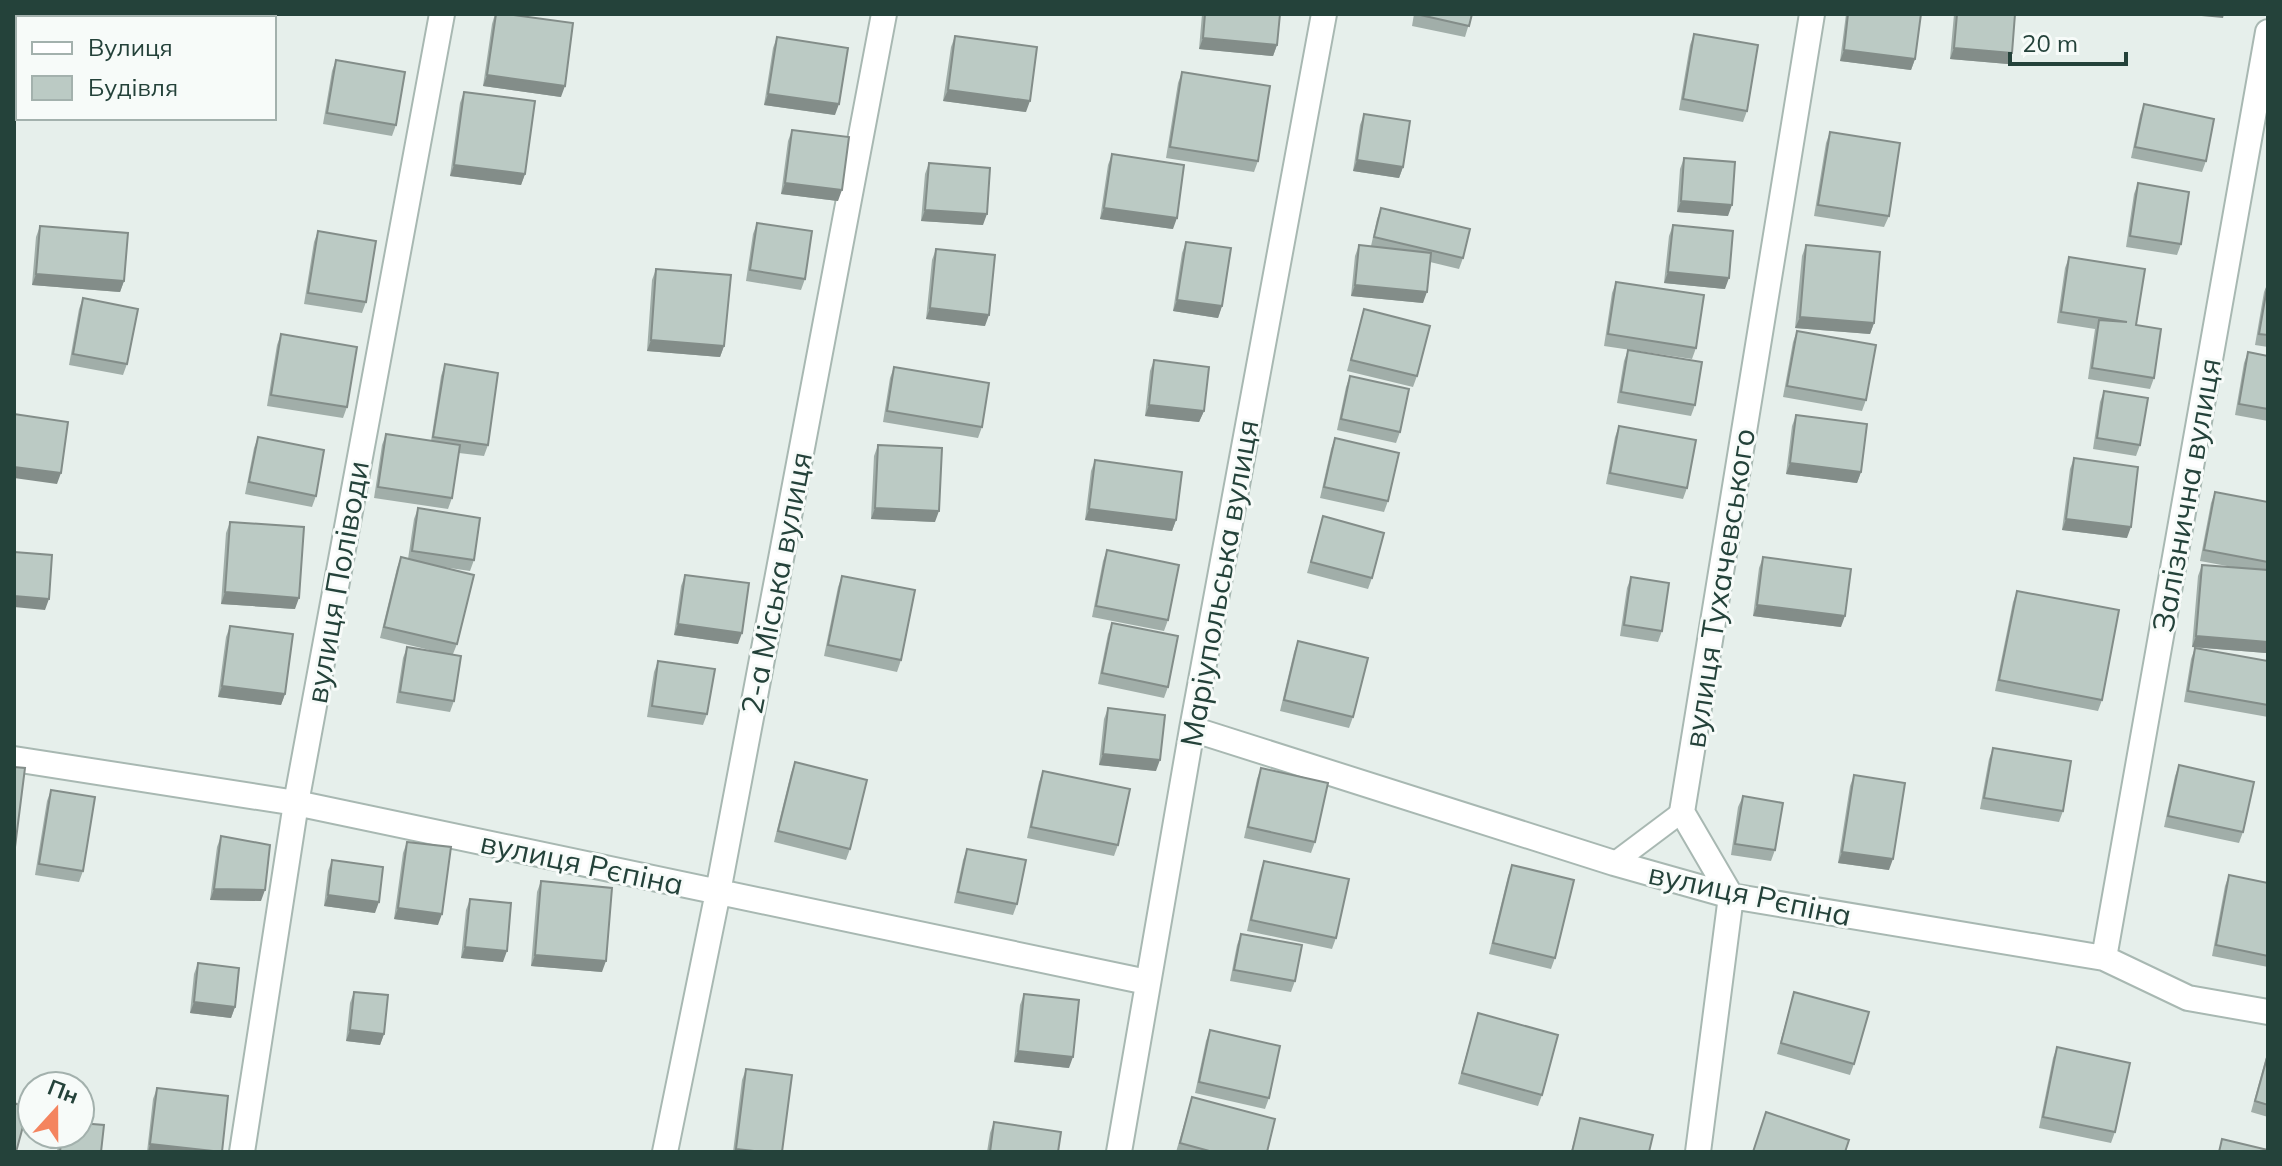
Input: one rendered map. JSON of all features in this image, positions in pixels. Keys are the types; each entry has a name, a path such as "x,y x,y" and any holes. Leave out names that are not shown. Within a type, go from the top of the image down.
{"street":[{"name":"вулиця Поліводи","path":"242,1152 296,803 442,14"},
{"name":"2-а Міська вулиця","path":"665,1152 718,892 884,14"},
{"name":"Маріупольська вулиця","path":"1119,1152 1192,729 1324,14"},
{"name":"вулиця Тухачевського","path":"1682,812 1812,14"},
{"name":"Залізнична вулиця","path":"2104,958 2268,32"},
{"name":"вулиця Рєпіна","path":"1192,729 1614,863 1731,896 2104,958 2188,998 2268,1012"},
{"name":"вулиця Рєпіна","path":"14,759 296,803 1147,982"},
{"path":"1682,812 1731,896 1698,1152"}],"lane":[{"path":"1614,863 1682,812"}],"building":[{"path":"76,14 164,14 164,16"},
{"path":"496,14 573,23 565,86 487,75"},
{"path":"1205,14 1280,14 1277,45 1203,38"},
{"path":"1416,14 1472,14 1469,26"},
{"path":"1848,14 1921,14 1915,59 1844,50"},
{"path":"1957,14 2015,14 2012,53 1954,48"},
{"path":"1694,34 1758,45 1747,111 1683,99"},
{"path":"955,36 1037,47 1030,101 948,90"},
{"path":"777,37 848,48 839,104 768,94"},
{"path":"336,60 405,72 396,125 327,113"},
{"path":"1182,72 1270,86 1258,161 1170,147"},
{"path":"464,92 535,101 525,174 454,165"},
{"path":"2144,104 2214,119 2206,161 2135,147"},
{"path":"1364,114 1410,121 1403,167 1357,160"},
{"path":"792,130 849,137 842,190 785,183"},
{"path":"1830,132 1900,143 1889,216 1818,205"},
{"path":"1112,154 1184,165 1177,218 1104,208"},
{"path":"1684,158 1735,162 1732,205 1681,201"},
{"path":"929,163 990,168 987,214 925,210"},
{"path":"2138,183 2189,192 2181,244 2130,236"},
{"path":"1381,208 1470,229 1463,258 1374,237"},
{"path":"757,223 812,231 805,279 750,270"},
{"path":"1673,225 1733,231 1729,278 1668,272"},
{"path":"40,226 128,233 124,281 36,274"},
{"path":"318,231 376,241 366,302 308,293"},
{"path":"1186,242 1231,248 1222,306 1177,300"},
{"path":"1359,245 1431,253 1427,292 1355,285"},
{"path":"1806,245 1880,252 1874,323 1800,317"},
{"path":"936,249 995,255 989,315 930,308"},
{"path":"2069,257 2145,269 2136,325 2161,329 2154,378 2092,368 2099,320 2127,322 2061,312"},
{"path":"656,269 731,275 724,346 651,340"},
{"path":"1616,282 1704,295 1696,348 1608,334"},
{"path":"2268,282 2268,335 2259,334"},
{"path":"83,298 138,309 127,364 73,354"},
{"path":"1364,309 1430,326 1417,376 1351,360"},
{"path":"1797,331 1876,345 1866,400 1787,386"},
{"path":"281,334 357,347 347,407 271,395"},
{"path":"1628,350 1702,362 1695,405 1621,392"},
{"path":"2248,352 2268,356 2268,409 2239,404"},
{"path":"1154,360 1209,367 1204,411 1149,405"},
{"path":"445,364 498,373 488,445 433,437"},
{"path":"894,367 989,383 982,427 887,411"},
{"path":"1350,376 1409,389 1400,432 1341,419"},
{"path":"2104,391 2148,398 2140,445 2097,438"},
{"path":"14,414 68,422 61,473 14,467"},
{"path":"1796,415 1867,424 1861,472 1790,463"},
{"path":"1619,426 1696,440 1687,488 1610,473"},
{"path":"386,434 460,445 452,498 378,487"},
{"path":"258,437 324,450 316,496 249,482"},
{"path":"1335,438 1399,453 1388,501 1324,487"},
{"path":"878,445 942,448 939,511 875,508"},
{"path":"2074,458 2138,467 2131,527 2066,519"},
{"path":"1095,460 1182,472 1176,520 1089,509"},
{"path":"2215,492 2268,502 2268,562 2204,550"},
{"path":"418,508 480,518 474,560 412,551"},
{"path":"1323,516 1384,533 1372,578 1311,562"},
{"path":"230,522 304,527 299,598 225,592"},
{"path":"1107,550 1179,565 1168,620 1096,606"},
{"path":"14,552 52,555 49,599 14,596"},
{"path":"401,557 474,575 457,644 384,627"},
{"path":"1763,557 1851,569 1845,616 1757,605"},
{"path":"2202,565 2268,570 2268,642 2196,636"},
{"path":"685,575 749,583 742,633 678,624"},
{"path":"842,576 915,590 901,660 828,645"},
{"path":"1631,577 1669,583 1662,631 1624,625"},
{"path":"2017,591 2119,610 2102,700 1999,680"},
{"path":"1112,623 1178,636 1168,687 1102,673"},
{"path":"230,626 293,634 285,694 222,686"},
{"path":"1298,641 1368,658 1353,717 1284,700"},
{"path":"407,647 461,656 454,701 400,692"},
{"path":"2195,648 2268,661 2268,705 2188,691"},
{"path":"658,661 715,669 707,714 652,706"},
{"path":"1108,708 1165,715 1160,760 1103,754"},
{"path":"1993,748 2071,761 2063,811 1984,798"},
{"path":"795,762 867,780 850,849 778,831"},
{"path":"2179,765 2254,782 2243,832 2168,816"},
{"path":"14,767 25,768 14,855"},
{"path":"1261,768 1328,783 1315,842 1248,827"},
{"path":"1043,771 1130,789 1118,845 1031,827"},
{"path":"1854,775 1905,783 1893,859 1842,852"},
{"path":"51,790 95,797 83,871 39,864"},
{"path":"1743,796 1783,803 1775,850 1735,844"},
{"path":"221,836 270,845 265,890 214,889"},
{"path":"407,842 451,847 442,914 398,908"},
{"path":"967,849 1026,860 1017,904 958,892"},
{"path":"332,860 383,867 379,902 328,895"},
{"path":"1264,861 1349,879 1336,938 1251,920"},
{"path":"1512,865 1574,880 1555,958 1493,943"},
{"path":"2229,875 2268,883 2268,956 2216,945"},
{"path":"541,881 612,888 606,961 535,955"},
{"path":"470,899 511,903 507,951 465,947"},
{"path":"1241,934 1302,945 1295,981 1234,970"},
{"path":"198,963 239,968 235,1007 194,1002"},
{"path":"354,992 388,995 384,1034 350,1030"},
{"path":"1794,992 1869,1012 1854,1064 1781,1043"},
{"path":"1024,994 1079,1000 1073,1057 1018,1051"},
{"path":"1478,1013 1558,1035 1542,1095 1462,1073"},
{"path":"1210,1030 1280,1046 1269,1098 1199,1082"},
{"path":"2057,1047 2130,1063 2115,1132 2043,1117"},
{"path":"2268,1054 2268,1105 2255,1101"},
{"path":"746,1069 792,1075 782,1152 736,1149"},
{"path":"157,1088 228,1096 222,1152 150,1144"},
{"path":"1192,1097 1275,1119 1267,1152 1213,1152 1180,1143"},
{"path":"14,1103 17,1150 14,1152"},
{"path":"1766,1112 1849,1140 1845,1152 1753,1152"},
{"path":"1580,1118 1653,1135 1649,1152 1572,1152"},
{"path":"994,1122 1061,1132 1058,1152 990,1152"},
{"path":"96,1124 104,1125 101,1152 60,1152 96,1150"},
{"path":"2222,1139 2268,1150 2268,1152 2219,1152"}]}
